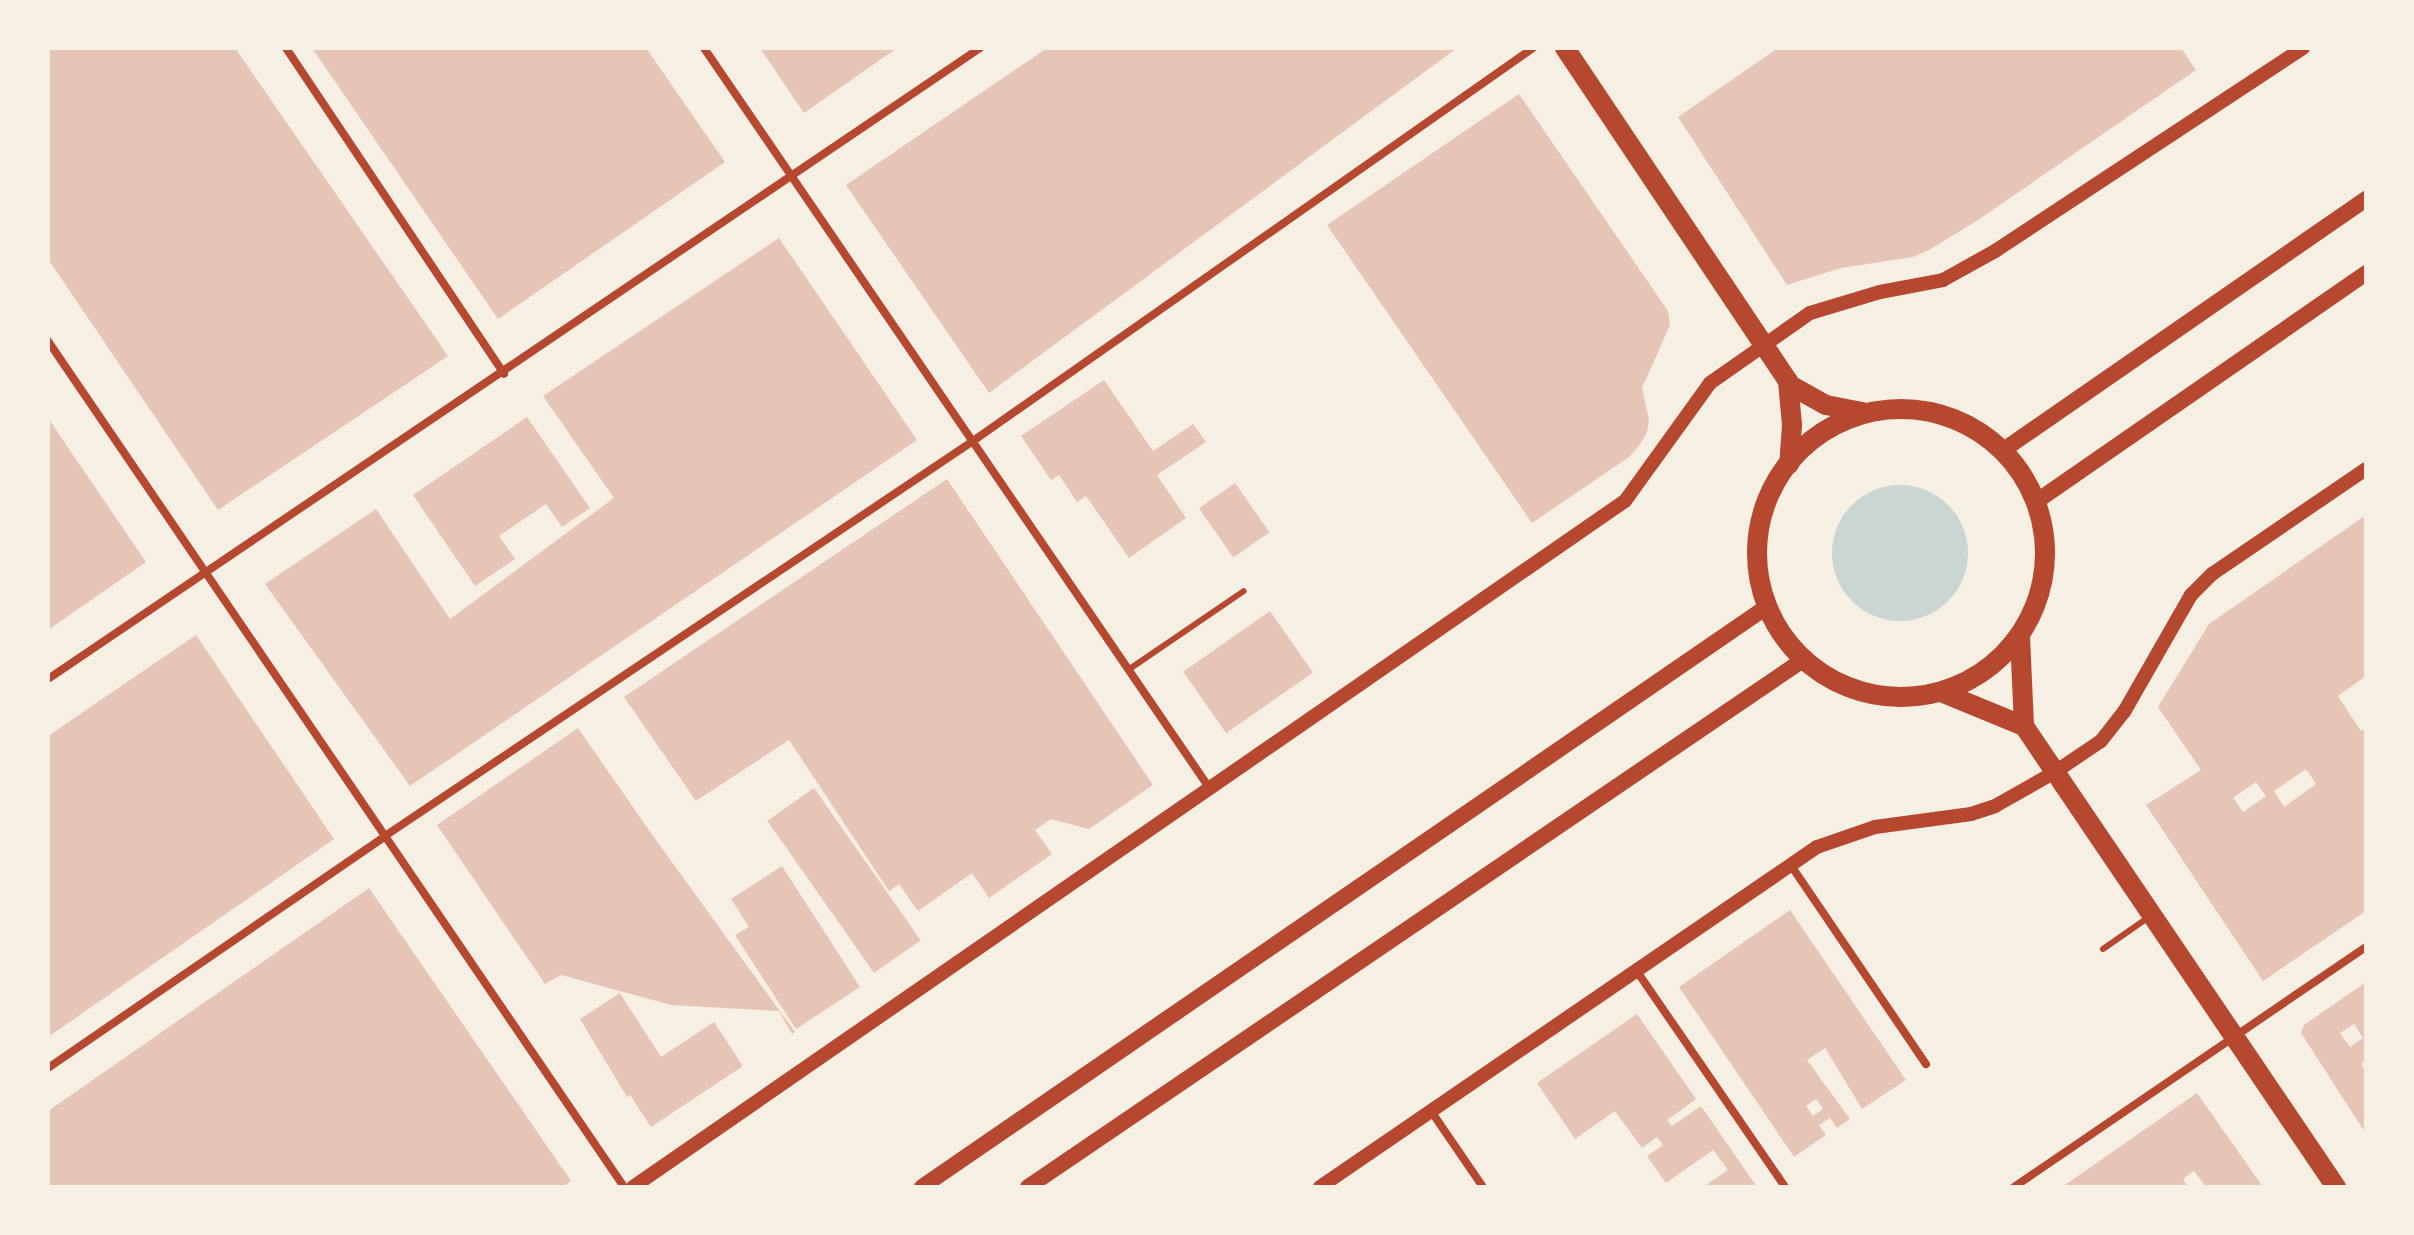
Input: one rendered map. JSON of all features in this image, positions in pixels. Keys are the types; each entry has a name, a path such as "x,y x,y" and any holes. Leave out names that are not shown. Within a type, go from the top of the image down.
{"main road":[{"path":"1565,48 1790,385 1826,405 1871,414"},
{"path":"2002,451 2366,199"},
{"path":"2037,501 2366,273"},
{"path":"1789,464 1790,385"},
{"path":"1894,409 1940,414 1982,433 2002,451 2016,464 2037,501 2047,550 2041,595 2020,637 1985,671 1941,692 1892,698 1844,686 1803,660 1773,621 1757,574 1759,525 1776,479 1808,442 1848,418 1894,409"},
{"path":"922,1187 1768,606"},
{"path":"2020,637 2024,726 2336,1187"},
{"path":"1028,1187 1803,660"},
{"path":"1941,692 2024,726"}],"street":[{"path":"286,48 504,374"},
{"path":"704,48 1210,789"},
{"path":"48,679 504,374 980,48"},
{"path":"48,1068 385,836 973,441 1533,48"},
{"path":"633,1187 1625,501 1710,383 1810,313 1880,292 1943,280 1995,251 2303,48"},
{"path":"48,341 624,1187"},
{"path":"1320,1187 1790,864 1846,834 1995,806 2101,741 2124,712 2191,595 2212,574 2366,469"},
{"path":"1790,864 1926,1064"},
{"path":"2014,1187 2366,947"},
{"path":"1636,970 1785,1187"},
{"path":"1431,1111 1483,1187"}],"lane":[{"path":"1128,670 1244,591"},
{"path":"2103,949 2153,915"}],"shaded area":[{"path":"1900,485 1926,490 1948,505 1963,527 1968,553 1963,579 1948,601 1926,616 1900,621 1874,616 1852,601 1837,579 1832,553 1837,527 1852,505 1874,490"}],"building":[{"path":"48,48 235,48 448,356 218,510 48,259"},
{"path":"312,48 646,48 725,162 498,319"},
{"path":"760,48 897,48 804,113"},
{"path":"1047,48 1457,48 989,393 846,185"},
{"path":"1778,48 2181,48 2196,70 1978,220 1929,250 1913,257 1841,268 1787,285 1678,117"},
{"path":"1519,94 1668,311 1670,325 1642,388 1649,420 1647,432 1639,446 1629,457 1532,523 1327,225"},
{"path":"779,238 917,440 410,786 265,584 376,509 450,619 614,498 543,396"},
{"path":"1104,380 1153,451 1193,424 1206,442 1157,475 1186,518 1129,558 1086,496 1077,502 1059,475 1051,480 1021,436"},
{"path":"527,417 590,508 562,527 546,504 499,536 515,559 475,586 413,495"},
{"path":"48,418 146,562 48,630"},
{"path":"947,479 1153,785 1089,829 1051,819 1035,830 1052,854 989,898 972,873 918,911 899,884 889,891 789,740 696,801 624,697"},
{"path":"1235,483 1269,532 1233,557 1199,508"},
{"path":"2366,515 2366,676 2338,696 2361,731 2366,728 2366,911 2263,981 2146,805 2201,770 2158,707 2209,624","holes":["2306,769 2316,784 2284,807 2274,791","2256,782 2266,796 2243,812 2233,798"]},
{"path":"1270,611 1313,672 1226,733 1183,672"},
{"path":"196,635 334,839 48,1037 48,736"},
{"path":"578,728 795,1032 792,1034 779,1011 671,1005 561,975 545,984 437,825"},
{"path":"814,788 921,940 874,973 767,821"},
{"path":"782,866 860,987 796,1029 735,935 749,927 731,899"},
{"path":"369,888 571,1181 562,1187 48,1187 48,1111"},
{"path":"1790,910 1906,1080 1862,1109 1825,1048 1807,1060 1850,1119 1837,1128 1830,1118 1819,1125 1826,1135 1794,1157 1679,987","holes":["1816,1099 1823,1109 1813,1116 1806,1106"]},
{"path":"2366,982 2366,1060 2361,1064 2366,1072 2366,1134 2301,1033 2304,1025","holes":["2354,1024 2363,1038 2350,1047 2340,1033"]},
{"path":"620,993 661,1057 714,1022 743,1066 651,1127 630,1095 627,1097 580,1019"},
{"path":"1637,1014 1696,1099 1667,1120 1672,1126 1701,1106 1757,1187 1703,1187 1728,1170 1713,1150 1666,1183 1647,1156 1663,1145 1657,1137 1642,1148 1615,1111 1575,1139 1537,1083"},
{"path":"2197,1093 2263,1187 2206,1187 2194,1171 2183,1179 2188,1187 2062,1187"}]}
